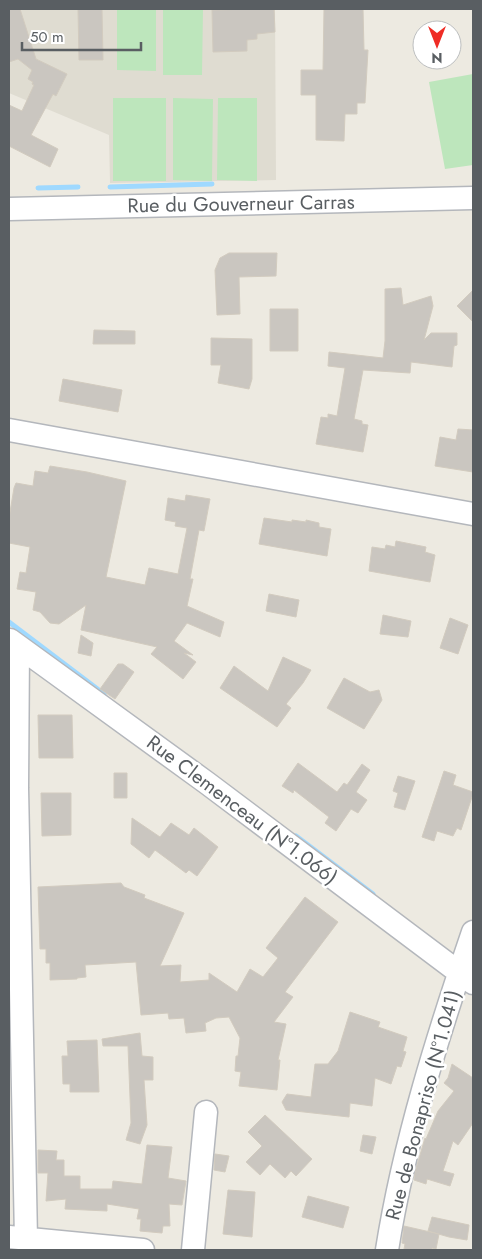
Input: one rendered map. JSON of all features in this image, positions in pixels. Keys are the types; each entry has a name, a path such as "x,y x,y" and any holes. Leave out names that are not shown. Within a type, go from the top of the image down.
{"street":[{"name":"Rue du Gouverneur Carras","path":"9,209 473,198"},
{"path":"9,430 473,514"},
{"path":"13,643 18,798 17,1238 143,1250"},
{"name":"Rue Clemenceau (N°1.066)","path":"13,643 207,783 466,978"},
{"name":"Rue de Bonapriso (N°1.041)","path":"387,1250 392,1214 406,1154 426,1081 466,978 473,932"},
{"path":"194,1250 206,1112"}],"shaded area":[{"path":"9,9 275,9 276,180 110,183 109,135 9,93"}],"green space":[{"path":"117,9 156,9 156,71 117,70"},
{"path":"163,9 203,9 202,75 163,75"},
{"path":"473,74 473,165 445,169 429,82"},
{"path":"113,98 166,98 166,181 113,181"},
{"path":"173,98 213,99 212,181 173,180"},
{"path":"218,98 257,98 257,181 217,180"}],"building":[{"path":"9,9 20,9 36,59 67,74 56,96 53,94 31,135 58,149 50,167 9,146 9,105 22,111 34,85 28,79 32,70 18,59 9,62"},
{"path":"78,9 102,9 103,60 79,60"},
{"path":"274,9 275,32 257,34 257,39 247,40 247,51 213,52 212,10"},
{"path":"324,9 363,9 364,50 368,50 365,103 357,103 357,114 345,114 344,141 316,140 316,95 301,95 301,70 323,70"},
{"path":"229,253 277,253 276,276 239,277 240,314 217,315 215,270 220,258"},
{"path":"401,288 403,305 431,296 433,306 424,340 431,333 457,333 457,345 454,346 452,367 411,362 410,373 363,370 354,419 368,425 363,452 316,444 321,417 328,418 328,414 337,416 345,368 328,366 329,352 383,358 385,341 385,289"},
{"path":"473,290 473,322 457,306"},
{"path":"270,309 298,309 298,351 270,351"},
{"path":"94,330 135,331 135,344 93,344"},
{"path":"211,338 252,339 252,379 249,389 218,383 221,365 211,365"},
{"path":"63,379 122,390 118,412 59,401"},
{"path":"458,429 473,430 473,472 435,466 440,437 456,440"},
{"path":"50,466 126,481 106,577 145,585 149,568 178,574 187,528 175,526 176,522 165,520 168,498 185,501 186,495 210,499 204,531 199,530 190,579 193,579 187,606 224,622 220,637 187,623 174,641 193,655 184,653 196,662 183,679 151,654 157,647 81,630 86,605 59,624 50,623 40,612 33,610 36,592 17,589 20,572 26,573 30,547 9,543 9,518 14,488 16,483 33,486 35,471 48,473"},
{"path":"264,518 292,522 292,520 306,522 306,520 319,523 319,527 331,529 327,556 259,544"},
{"path":"396,541 426,547 425,552 435,555 430,582 369,571 372,547 385,549 386,545 395,547"},
{"path":"269,594 299,600 296,617 266,611"},
{"path":"383,615 411,621 408,637 380,634"},
{"path":"450,618 468,625 458,654 440,648"},
{"path":"81,635 93,643 91,656 78,653"},
{"path":"283,657 311,670 286,704 291,708 277,727 220,688 234,666 268,691"},
{"path":"118,664 123,664 134,672 115,699 100,689"},
{"path":"344,678 370,692 379,690 382,700 364,729 327,708"},
{"path":"38,715 72,715 73,758 39,758"},
{"path":"298,763 337,792 344,783 347,785 362,764 370,770 356,792 367,800 358,813 351,809 336,831 325,823 329,817 294,790 293,793 282,786"},
{"path":"444,771 456,775 453,785 473,792 473,794 461,830 457,828 453,836 437,831 434,841 422,837"},
{"path":"114,773 127,773 127,798 114,798"},
{"path":"398,776 415,781 405,810 394,807 398,793 393,791"},
{"path":"41,793 71,793 71,835 42,836"},
{"path":"132,818 160,837 171,823 189,835 194,828 218,847 197,876 189,870 186,873 155,850 149,858 131,844"},
{"path":"121,883 124,887 145,895 144,898 184,913 160,966 181,965 180,982 209,980 209,973 237,992 250,969 263,977 278,958 266,948 305,897 338,922 285,992 293,997 274,1022 286,1024 278,1060 280,1060 277,1090 239,1086 241,1072 235,1071 240,1038 229,1017 216,1018 205,1023 206,1031 186,1033 184,1018 169,1019 168,1013 141,1015 136,962 85,965 86,977 50,980 50,963 46,963 46,949 40,949 38,887"},
{"path":"350,1012 380,1022 378,1027 407,1037 403,1051 406,1052 401,1067 397,1066 391,1084 375,1078 372,1106 350,1103 349,1117 286,1110 282,1102 287,1094 311,1097 315,1064 328,1064 338,1051"},
{"path":"140,1033 142,1056 153,1057 153,1080 144,1080 147,1125 140,1144 126,1140 131,1123 128,1046 103,1046 102,1039"},
{"path":"97,1040 99,1092 70,1092 70,1084 63,1084 62,1056 68,1056 67,1041"},
{"path":"452,1064 473,1078 473,1123 458,1145 453,1141 443,1171 454,1174 450,1186 427,1179 426,1184 414,1180 415,1172 425,1138 438,1111 454,1091 444,1083 448,1078"},
{"path":"265,1115 312,1159 296,1176 291,1171 285,1178 270,1164 260,1175 246,1162 262,1146 248,1132"},
{"path":"363,1135 376,1137 372,1154 360,1151"},
{"path":"147,1145 172,1147 168,1178 186,1181 182,1205 169,1204 170,1226 163,1226 162,1233 140,1231 141,1219 137,1219 139,1209 107,1204 107,1211 65,1209 66,1199 46,1201 48,1173 38,1173 38,1150 57,1151 56,1160 64,1160 64,1176 80,1176 80,1189 112,1189 113,1181 142,1184"},
{"path":"215,1154 229,1156 225,1172 214,1170"},
{"path":"228,1190 255,1192 252,1237 223,1234"},
{"path":"308,1196 349,1207 343,1228 302,1217"},
{"path":"432,1217 469,1225 467,1240 428,1231"},
{"path":"404,1226 439,1234 436,1249 404,1249 405,1244 402,1243"}],"waterway":[{"path":"110,187 212,184"},
{"path":"38,188 78,187"},
{"path":"9,622 104,694"},
{"path":"296,836 373,894"}]}
